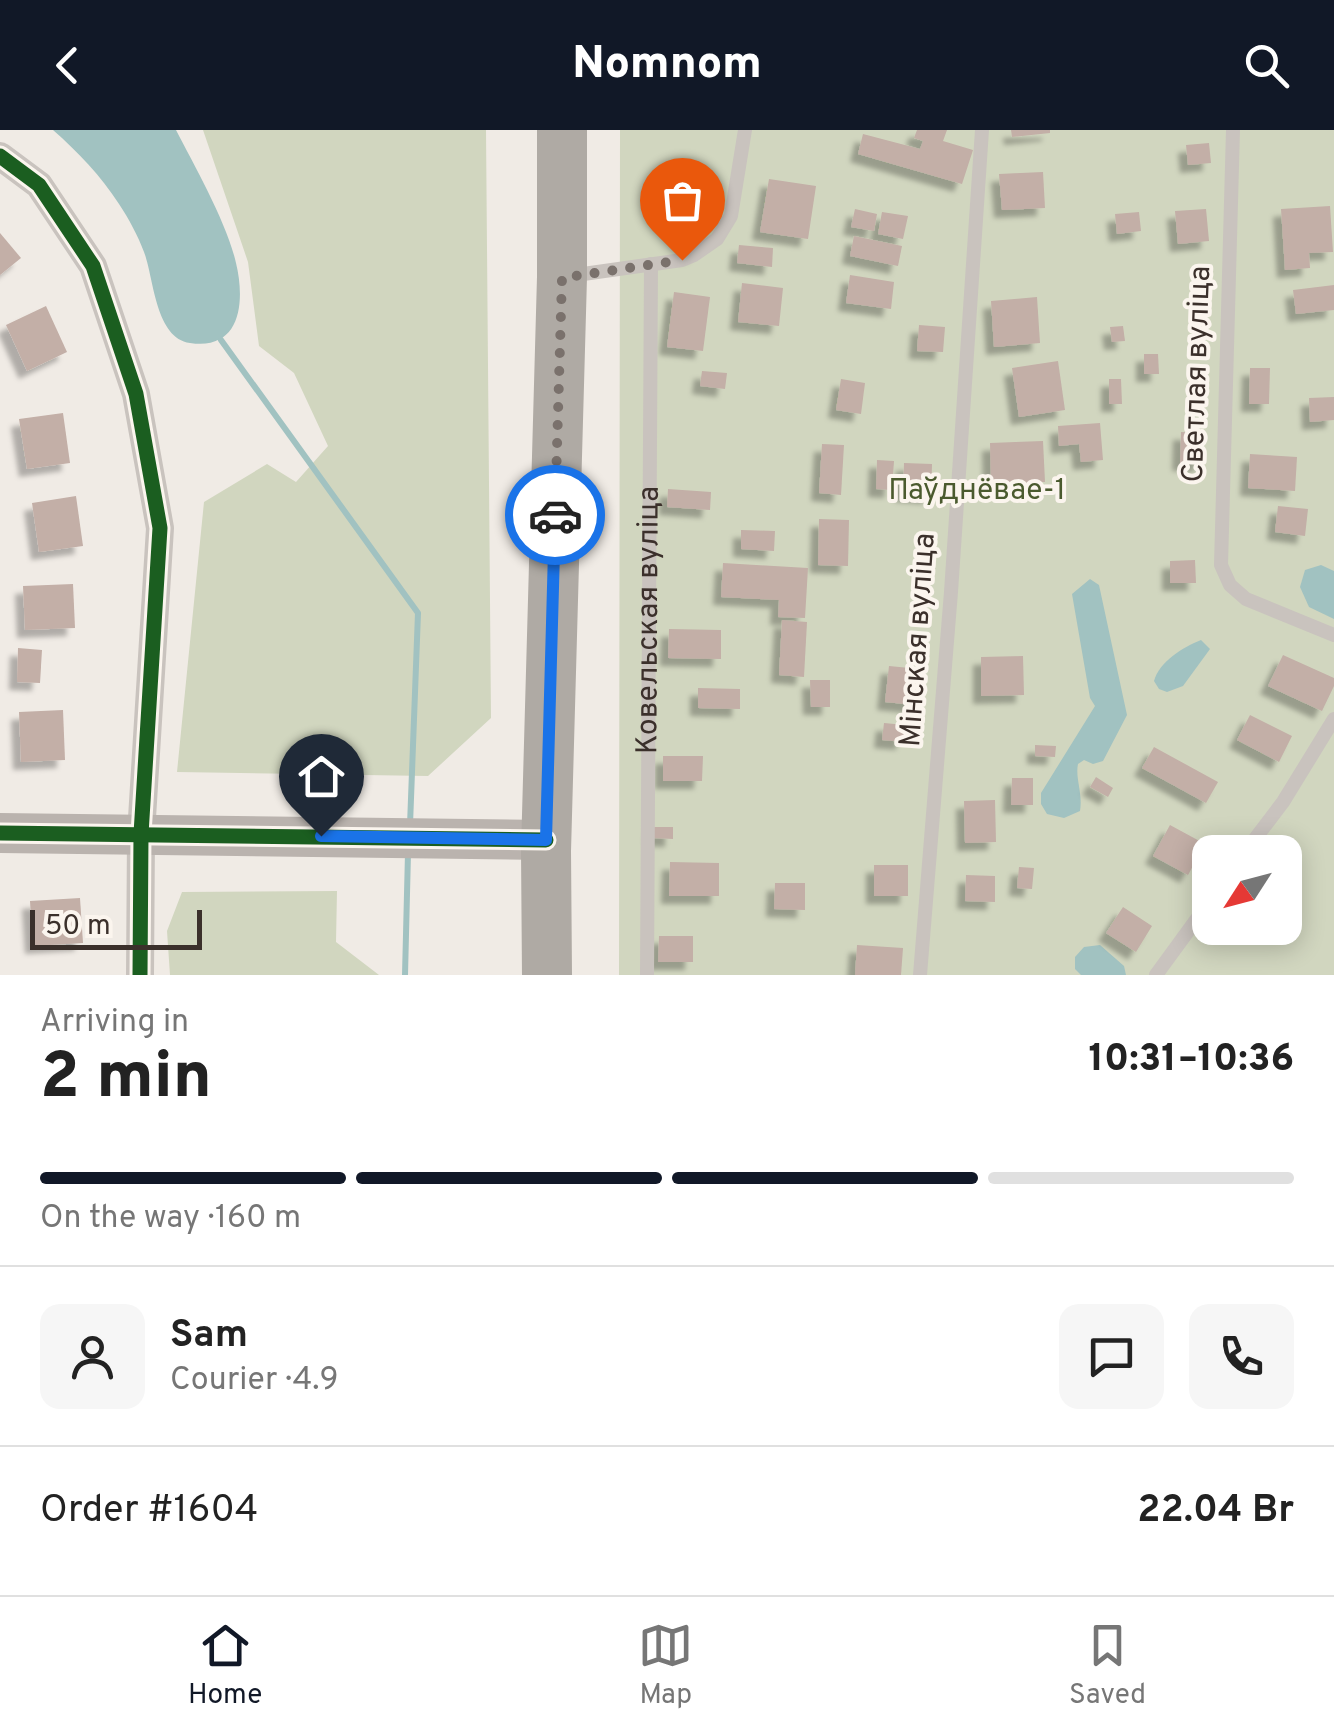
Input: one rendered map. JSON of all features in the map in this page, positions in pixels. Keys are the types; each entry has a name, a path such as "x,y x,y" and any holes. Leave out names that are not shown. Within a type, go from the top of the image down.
{"highway":[{"path":"547,975 546,840 562,278 562,130"}],"street":[{"path":"0,156 39,185 94,266 136,394 160,528 140,834 140,975"},
{"path":"0,834 546,840"}],"lane":[{"path":"562,278 694,256 706,248 725,228 735,201 745,130"},
{"name":"Мінская вуліца","path":"920,975 982,130"},
{"name":"Светлая вуліца","path":"1233,130 1220,554 1224,576 1237,593 1256,604 1334,636"},
{"name":"Ковельская вуліца","path":"647,975 651,264"},
{"path":"1259,835 1334,719"},
{"path":"1156,975 1192,926"}],"green space":[{"path":"203,130 486,130 491,718 428,776 177,772 204,502 267,464 296,482 328,446 294,373 259,346 248,262"},
{"name":"Паўднёвае-1","path":"620,130 1334,130 1334,975 619,975"},
{"path":"337,891 336,942 379,975 170,975 167,931 182,892"}],"water":[{"path":"53,130 176,130 232,247 240,292 236,320 230,331 207,343 190,343 169,330 144,252 126,216 97,174"},
{"path":"1321,565 1334,571 1334,619 1309,607 1300,587 1305,570"},
{"path":"1090,579 1099,585 1127,715 1103,761 1093,764 1084,760 1078,764 1080,811 1064,818 1047,814 1041,804 1041,793 1095,706 1090,698 1072,594"},
{"path":"1201,640 1210,649 1183,686 1167,692 1159,689 1154,681 1166,662"},
{"path":"1100,945 1124,966 1126,975 1081,975 1075,969 1075,957 1084,947"}],"building":[{"path":"917,130 947,130 943,141 973,150 962,184 858,154 863,134 920,149 923,141 914,138"},
{"path":"1011,130 1050,130 1050,133 1012,137"},
{"path":"1209,143 1211,163 1188,165 1186,145"},
{"path":"1043,172 1045,208 1002,210 999,174"},
{"path":"769,179 816,186 808,239 760,232"},
{"path":"1330,206 1333,252 1309,253 1310,268 1285,270 1281,209"},
{"path":"855,209 877,214 874,231 851,227"},
{"path":"1206,209 1209,241 1178,244 1175,211"},
{"path":"882,212 908,216 903,239 878,234"},
{"path":"1139,212 1141,231 1117,234 1115,214"},
{"path":"0,233 21,258 0,275"},
{"path":"854,236 902,246 898,266 850,256"},
{"path":"739,245 773,248 772,267 737,263"},
{"path":"850,275 894,282 891,309 846,303"},
{"path":"742,283 783,288 779,326 738,322"},
{"path":"1334,285 1334,310 1296,314 1293,290"},
{"path":"674,292 710,297 703,351 667,347"},
{"path":"1037,297 1040,343 994,347 991,301"},
{"path":"46,306 67,352 27,371 6,325"},
{"path":"919,325 945,327 943,352 917,351"},
{"path":"1123,326 1125,341 1112,342 1110,327"},
{"path":"1144,354 1158,354 1159,374 1144,374"},
{"path":"1058,361 1065,410 1019,417 1012,368"},
{"path":"1250,368 1270,368 1269,404 1249,404"},
{"path":"702,371 727,373 725,389 700,386"},
{"path":"841,379 865,383 861,414 836,410"},
{"path":"1109,379 1121,379 1122,404 1109,404"},
{"path":"1334,397 1334,420 1310,422 1309,398"},
{"path":"63,413 70,463 27,469 19,419"},
{"path":"1100,423 1103,460 1081,462 1079,444 1059,446 1058,426"},
{"path":"1181,432 1204,433 1202,464 1180,463"},
{"path":"1043,441 1045,482 991,484 990,443"},
{"path":"822,444 844,445 841,495 819,493"},
{"path":"1250,454 1297,457 1295,491 1248,488"},
{"path":"877,460 894,461 892,490 876,489"},
{"path":"904,463 932,464 931,496 903,494"},
{"path":"668,489 711,492 710,510 667,507"},
{"path":"76,496 83,546 39,552 32,503"},
{"path":"1278,506 1308,509 1305,536 1275,532"},
{"path":"819,519 849,520 848,566 818,565"},
{"path":"741,530 775,531 774,551 741,549"},
{"path":"1195,560 1196,583 1170,583 1170,561"},
{"path":"723,563 808,568 805,618 778,617 779,600 721,597"},
{"path":"73,584 75,628 25,630 23,586"},
{"path":"782,620 807,622 804,677 779,675"},
{"path":"669,629 721,630 721,659 668,658"},
{"path":"18,648 42,650 40,683 17,682"},
{"path":"1283,655 1334,678 1322,711 1268,686"},
{"path":"1023,656 1024,695 981,696 981,657"},
{"path":"889,666 920,669 915,705 885,702"},
{"path":"810,680 830,680 830,707 811,707"},
{"path":"698,688 740,689 740,709 698,708"},
{"path":"63,710 65,760 21,762 19,712"},
{"path":"1250,715 1292,736 1279,762 1237,740"},
{"path":"884,723 905,725 904,742 882,740"},
{"path":"1035,745 1056,746 1055,757 1035,756"},
{"path":"1154,747 1218,782 1206,803 1142,768"},
{"path":"663,756 703,756 702,781 663,781"},
{"path":"1096,777 1113,788 1108,797 1090,787"},
{"path":"1012,778 1033,778 1033,805 1011,805"},
{"path":"995,800 996,842 965,843 964,801"},
{"path":"1170,825 1192,837 1192,868 1188,875 1153,856"},
{"path":"653,827 673,827 673,839 653,838"},
{"path":"670,862 719,863 719,896 669,896"},
{"path":"874,865 908,865 908,896 874,896"},
{"path":"1019,867 1034,868 1032,889 1017,888"},
{"path":"966,875 995,876 995,902 965,901"},
{"path":"775,883 805,883 805,910 774,909"},
{"path":"80,898 83,943 33,946 30,901"},
{"path":"1123,907 1152,926 1136,952 1106,933"},
{"path":"659,936 693,936 693,962 658,962"},
{"path":"857,945 903,948 901,975 855,975"}],"waterway":[{"path":"221,340 418,613 410,825"},
{"path":"405,975 408,853"}],"cycle path":[{"path":"0,156 39,185 93,266 136,394 160,528 141,834 140,975"},
{"path":"0,833 546,840"}],"way so far":[{"path":"555,515 562,278 682,260"}],"route":[{"path":"321,836 546,840 555,515"}]}
